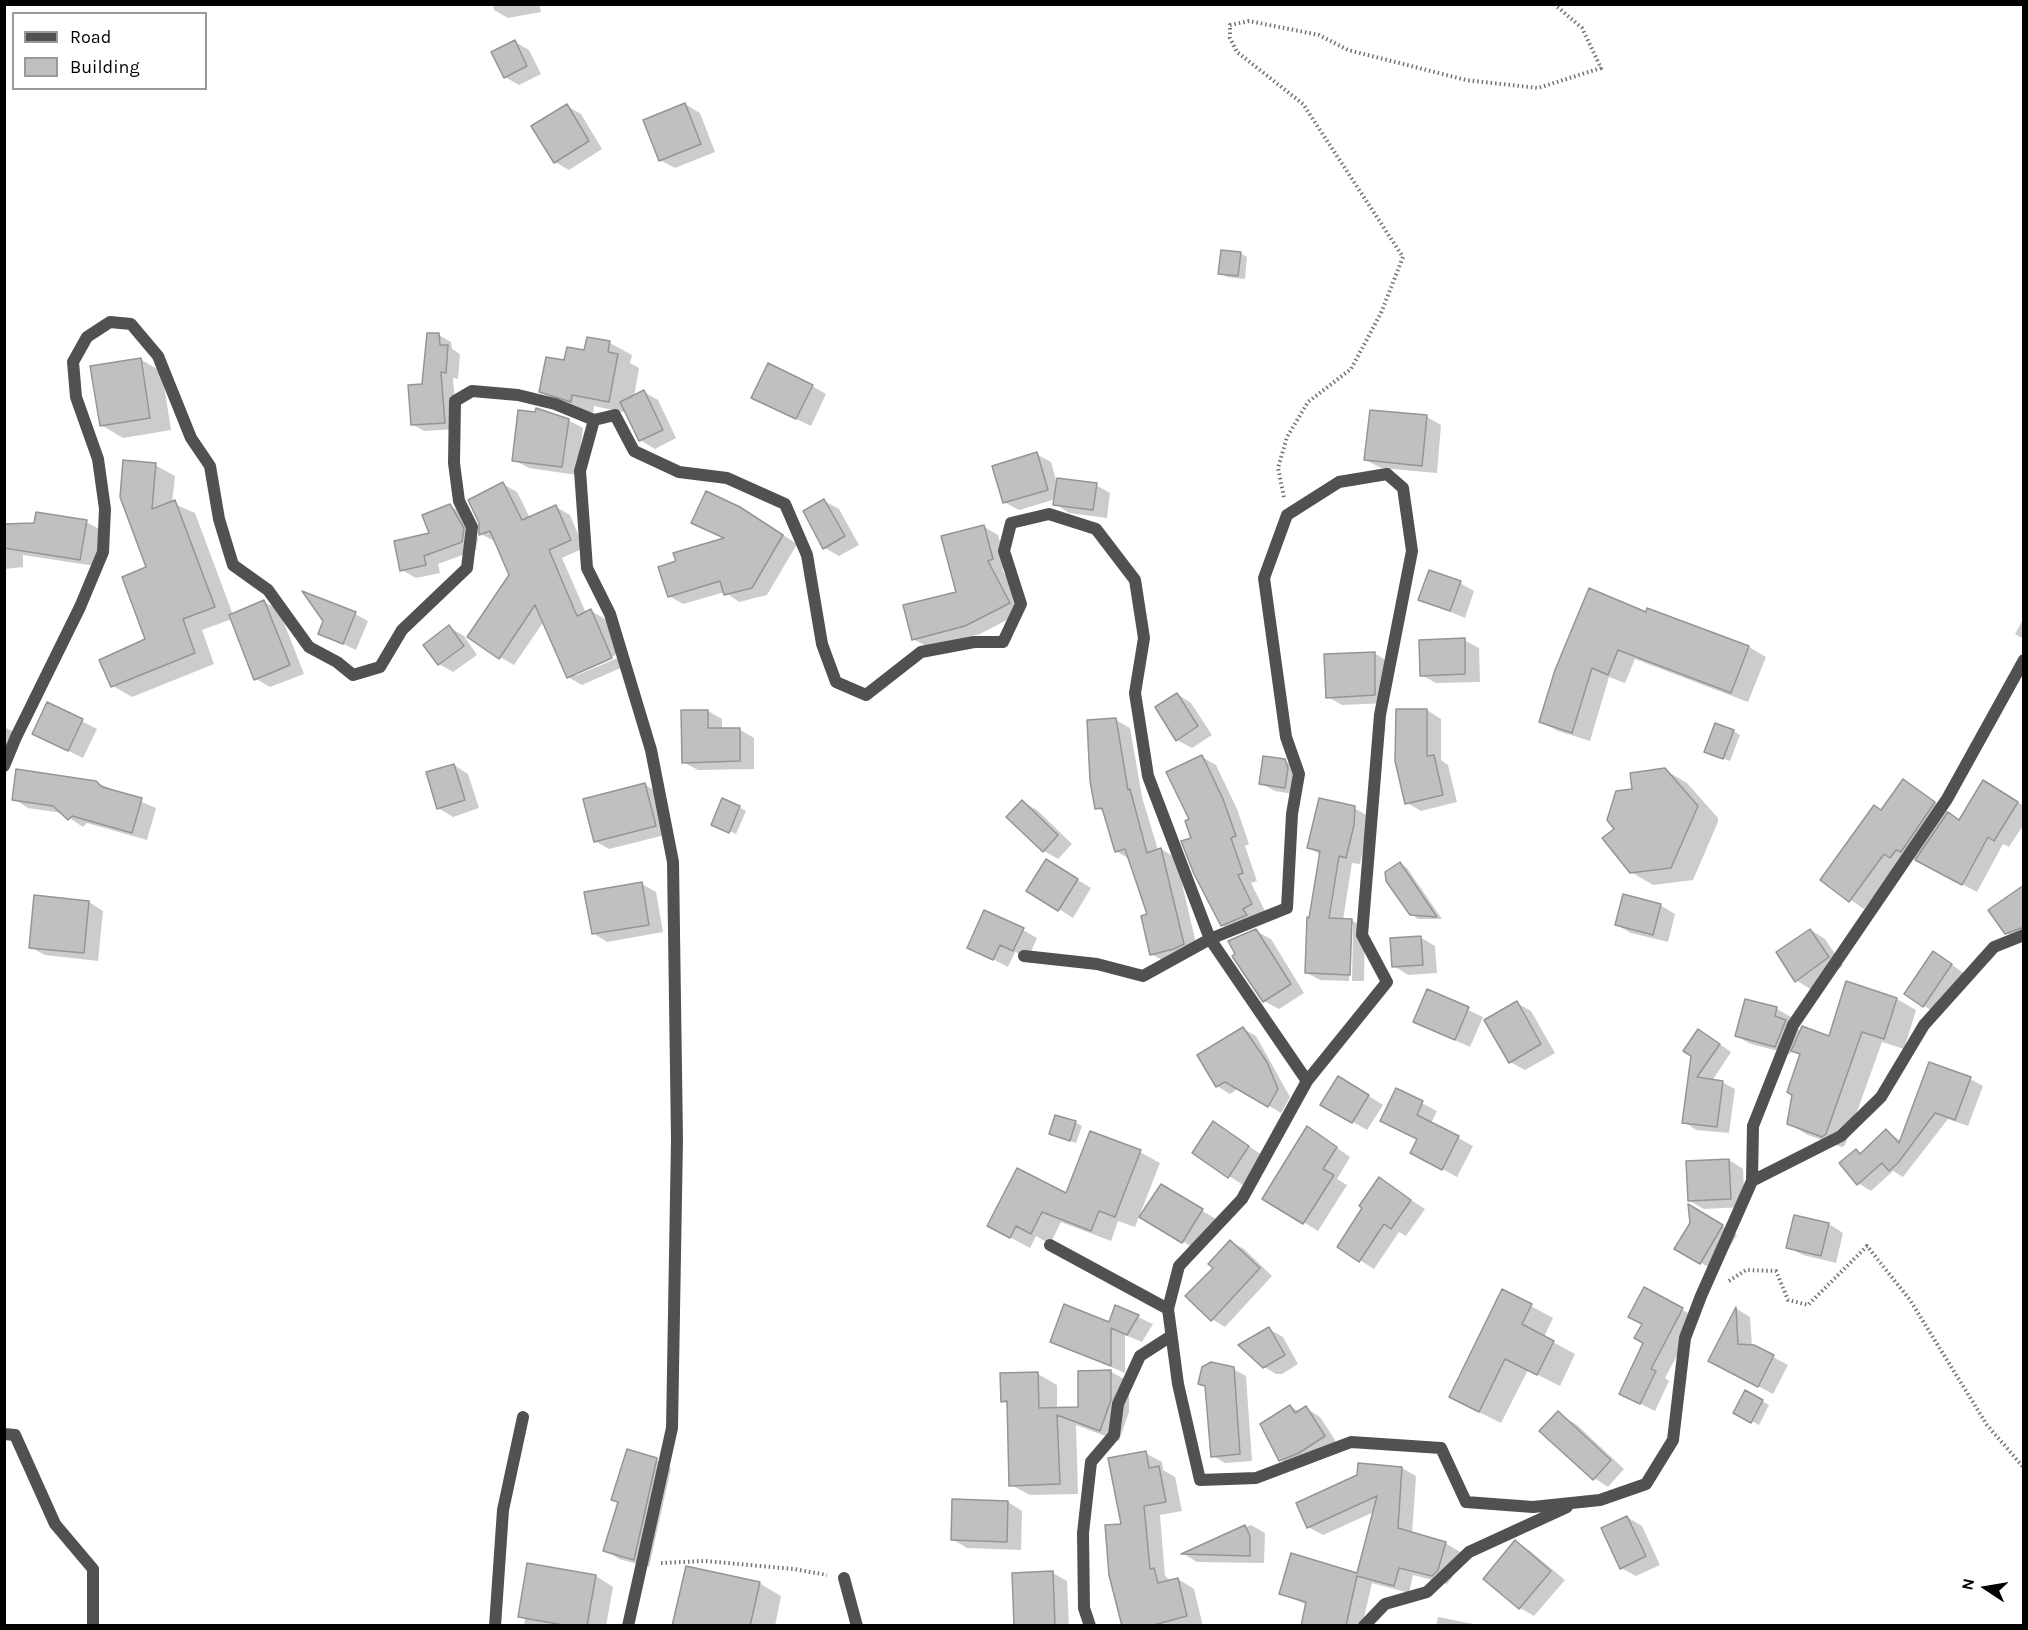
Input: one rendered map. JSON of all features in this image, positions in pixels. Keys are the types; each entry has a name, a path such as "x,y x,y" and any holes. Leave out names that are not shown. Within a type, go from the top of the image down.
{"street":[{"path":"4,766 80,607 102,552 105,509 98,459 76,398 73,362 87,337 110,322 131,324 158,356 191,438 210,466 219,519 233,565 268,590 309,647 337,662 353,675 380,667 402,630 467,568 472,527 459,501 455,472 455,401 472,391 518,395 555,404 594,420 615,415 634,451 679,472 727,478 785,504 807,555 822,644 836,682 866,695 921,652 974,642 1002,642 1021,604 1004,550 1011,523 1049,514 1096,529 1135,580 1144,638 1136,693 1148,776 1210,939 1306,1081"},
{"path":"594,420 580,471 587,568 610,614 651,750 673,862 676,1139 672,1428 628,1626"},
{"path":"1024,956 1097,964 1143,976 1210,939 1287,908 1292,814 1299,774 1286,737 1264,578 1287,515 1339,482 1386,474 1403,488 1412,551 1380,715 1362,935 1387,981 1306,1081 1242,1199 1179,1266 1168,1310 1178,1384 1200,1480 1256,1478 1351,1442 1441,1448 1466,1502 1533,1507 1600,1500 1646,1484 1673,1440 1685,1338 1752,1181 1753,1126 1793,1025 1947,799 2024,660"},
{"path":"1752,1181 1841,1136 1881,1097 1924,1025 1994,947 2024,935"},
{"path":"1050,1245 1168,1310"},
{"path":"1090,1626 1084,1608 1083,1533 1091,1462 1114,1434 1118,1404 1140,1356 1172,1336"},
{"path":"495,1626 503,1510 523,1417"},
{"path":"4,1434 15,1435 55,1524 93,1569 93,1626"},
{"path":"1364,1626 1385,1604 1426,1592 1468,1552 1576,1503"},
{"path":"844,1578 858,1626"}],"path":[{"path":"1287,515 1278,468 1287,437 1308,402 1351,369 1381,313 1403,257 1303,104 1238,52 1230,38 1230,25 1248,21 1319,35 1348,50 1466,80 1538,88 1600,68 1582,28 1554,4"},
{"path":"1700,1301 1746,1270 1776,1271 1788,1300 1808,1305 1867,1246 1910,1300 1987,1425 2024,1468"},
{"path":"642,1563 705,1561 794,1569 844,1578"}],"building":[{"path":"515,40 527,66 504,78 491,52"},
{"path":"685,103 701,144 659,161 643,120"},
{"path":"567,104 589,141 554,163 531,126"},
{"path":"1221,250 1241,252 1238,276 1218,274"},
{"path":"427,333 439,333 440,345 448,345 446,373 441,372 445,423 411,425 408,385 422,384"},
{"path":"587,337 610,341 608,352 618,354 609,402 572,395 571,402 539,392 546,357 564,360 567,347 584,350"},
{"path":"141,358 150,418 100,426 90,366"},
{"path":"768,363 813,385 796,419 751,398"},
{"path":"644,390 663,430 639,441 620,402"},
{"path":"536,408 569,419 562,467 512,461 518,410 535,412"},
{"path":"1370,410 1427,415 1422,466 1364,460"},
{"path":"1037,452 1048,490 1003,503 992,466"},
{"path":"123,460 156,463 152,509 175,500 215,607 183,619 195,653 111,687 99,660 145,639 122,577 146,567 120,497"},
{"path":"1057,478 1097,483 1093,510 1053,505"},
{"path":"503,482 522,520 556,505 571,540 549,550 577,616 591,609 612,658 567,678 535,605 499,659 467,637 509,575 490,531 479,535 479,523 468,500"},
{"path":"706,491 740,507 783,535 752,588 724,595 720,581 668,597 658,567 676,561 673,553 724,538 691,523"},
{"path":"824,499 845,536 823,549 803,511"},
{"path":"450,504 464,528 462,542 424,556 426,565 400,571 394,541 429,533 422,515"},
{"path":"36,512 87,520 80,560 4,548 4,524 34,523"},
{"path":"984,525 993,559 988,561 1010,603 965,626 912,640 903,605 956,592 941,536"},
{"path":"1429,570 1461,581 1450,611 1418,600"},
{"path":"1589,588 1646,612 1647,608 1749,646 1731,693 1618,650 1608,675 1592,668 1572,733 1539,722 1555,670"},
{"path":"302,591 356,612 343,644 318,634 323,621"},
{"path":"264,600 290,665 254,680 229,615"},
{"path":"449,625 464,646 438,665 423,645"},
{"path":"1465,638 1465,674 1420,676 1419,640"},
{"path":"1375,652 1375,695 1326,698 1324,654"},
{"path":"1177,693 1198,726 1176,741 1155,707"},
{"path":"47,702 83,719 68,751 32,734"},
{"path":"1396,709 1427,709 1427,756 1434,755 1443,795 1405,804 1395,761"},
{"path":"681,710 708,710 708,728 740,728 740,761 682,763"},
{"path":"1116,718 1128,790 1130,789 1147,853 1161,848 1184,944 1150,955 1141,916 1147,914 1125,849 1115,852 1102,808 1095,809 1090,781 1087,720"},
{"path":"1715,723 1734,730 1723,759 1704,752"},
{"path":"1202,755 1223,799 1236,836 1231,838 1243,873 1238,875 1252,904 1243,909 1247,915 1221,926 1194,874 1181,841 1191,838 1185,821 1189,819 1166,772"},
{"path":"1263,756 1285,759 1288,768 1285,788 1259,784"},
{"path":"454,764 465,800 437,809 426,772"},
{"path":"1665,768 1698,806 1671,868 1630,873 1602,838 1614,829 1607,820 1616,791 1632,789 1630,773"},
{"path":"16,769 96,781 102,787 142,798 132,833 72,816 68,820 53,806 12,800"},
{"path":"1903,779 1935,802 1901,852 1896,850 1890,858 1884,854 1849,902 1820,880 1874,805 1881,810"},
{"path":"1983,780 2018,802 1994,841 1988,837 1962,885 1915,860 1948,812 1959,820"},
{"path":"645,783 656,826 594,842 583,799"},
{"path":"722,798 740,806 729,833 711,825"},
{"path":"1319,798 1355,806 1354,825 1346,858 1339,856 1329,918 1352,919 1350,975 1305,973 1307,917 1309,918 1320,851 1307,848"},
{"path":"1022,800 1058,835 1043,852 1006,817"},
{"path":"1046,859 1078,879 1058,911 1026,891"},
{"path":"1400,862 1437,917 1410,915 1386,881 1385,872"},
{"path":"642,882 649,925 592,934 584,892"},
{"path":"2024,885 2024,927 2005,934 1988,910"},
{"path":"1623,894 1661,904 1653,935 1615,925"},
{"path":"34,895 89,901 84,953 29,948"},
{"path":"984,910 1024,928 1013,951 1000,945 993,960 967,948"},
{"path":"1256,929 1291,984 1263,1002 1232,956 1235,954 1228,941"},
{"path":"1810,929 1829,957 1795,982 1776,952"},
{"path":"1421,936 1423,965 1392,967 1390,938"},
{"path":"1933,951 1952,964 1923,1007 1904,994"},
{"path":"1846,981 1897,998 1884,1039 1862,1032 1826,1134 1822,1137 1787,1124 1792,1095 1787,1092 1800,1054 1791,1051 1802,1026 1829,1036"},
{"path":"1427,989 1469,1007 1455,1040 1413,1022"},
{"path":"1745,999 1777,1007 1775,1016 1786,1020 1775,1047 1735,1036"},
{"path":"1517,1001 1541,1044 1509,1063 1484,1020"},
{"path":"1243,1027 1267,1062 1278,1089 1268,1107 1225,1082 1216,1087 1197,1055"},
{"path":"1698,1029 1720,1044 1697,1077 1723,1081 1717,1127 1682,1123 1691,1056 1683,1051"},
{"path":"1929,1062 1971,1077 1955,1120 1935,1113 1898,1163 1889,1171 1882,1163 1857,1185 1839,1163 1856,1149 1860,1154 1886,1129 1899,1143"},
{"path":"1338,1076 1369,1095 1352,1123 1320,1105"},
{"path":"1396,1088 1423,1101 1417,1115 1459,1136 1442,1170 1410,1153 1417,1139 1380,1121"},
{"path":"1055,1115 1076,1121 1070,1141 1049,1134"},
{"path":"1213,1121 1249,1146 1228,1178 1192,1153"},
{"path":"1307,1126 1337,1147 1323,1169 1334,1175 1303,1224 1262,1199"},
{"path":"1090,1131 1141,1150 1115,1217 1099,1211 1091,1231 1042,1212 1031,1234 1016,1226 1010,1238 987,1226 1017,1168 1066,1193"},
{"path":"1729,1159 1731,1199 1688,1201 1686,1161"},
{"path":"1379,1177 1411,1200 1391,1229 1384,1224 1359,1262 1337,1247 1362,1208 1359,1206"},
{"path":"1161,1184 1203,1209 1182,1243 1139,1217"},
{"path":"1688,1204 1723,1225 1700,1264 1674,1249 1690,1223"},
{"path":"1794,1215 1829,1223 1821,1256 1786,1248"},
{"path":"1230,1240 1260,1268 1211,1321 1185,1296 1213,1268 1208,1264"},
{"path":"1644,1287 1683,1308 1651,1369 1656,1371 1640,1404 1619,1394 1643,1343 1634,1338 1642,1324 1628,1317"},
{"path":"1502,1289 1532,1304 1522,1324 1554,1341 1537,1375 1505,1359 1479,1412 1449,1397"},
{"path":"1064,1304 1109,1322 1115,1305 1139,1315 1127,1335 1111,1328 1111,1366 1050,1342"},
{"path":"1736,1307 1738,1344 1754,1345 1774,1355 1758,1387 1708,1361"},
{"path":"1269,1327 1285,1355 1263,1368 1238,1345"},
{"path":"1211,1362 1234,1367 1240,1454 1211,1457 1205,1386 1198,1384 1202,1367"},
{"path":"1111,1370 1111,1400 1100,1431 1057,1415 1060,1484 1009,1486 1007,1401 1001,1402 1000,1373 1038,1372 1039,1408 1078,1407 1078,1371"},
{"path":"1745,1390 1763,1400 1751,1423 1733,1413"},
{"path":"1290,1405 1295,1413 1306,1406 1325,1436 1299,1453 1279,1461 1260,1424"},
{"path":"1558,1411 1611,1460 1593,1480 1539,1431"},
{"path":"627,1449 657,1458 634,1560 603,1551 618,1502 611,1500"},
{"path":"1146,1451 1149,1468 1159,1466 1166,1502 1144,1506 1150,1569 1154,1568 1158,1583 1178,1578 1187,1616 1150,1626 1122,1626 1109,1575 1105,1525 1121,1524 1108,1458"},
{"path":"1358,1463 1402,1467 1398,1528 1446,1542 1438,1570 1432,1576 1399,1568 1394,1586 1357,1576 1346,1626 1301,1626 1306,1602 1279,1594 1291,1553 1357,1573 1377,1496 1307,1528 1296,1503 1357,1475"},
{"path":"952,1499 1008,1501 1007,1542 951,1540"},
{"path":"1627,1516 1646,1556 1620,1569 1601,1528"},
{"path":"1245,1525 1250,1536 1250,1556 1181,1554"},
{"path":"1515,1540 1551,1571 1519,1609 1483,1579"},
{"path":"527,1563 596,1575 587,1626 569,1626 518,1617"},
{"path":"686,1566 760,1582 750,1626 672,1626"},
{"path":"1053,1571 1055,1626 1014,1626 1012,1573"}]}
